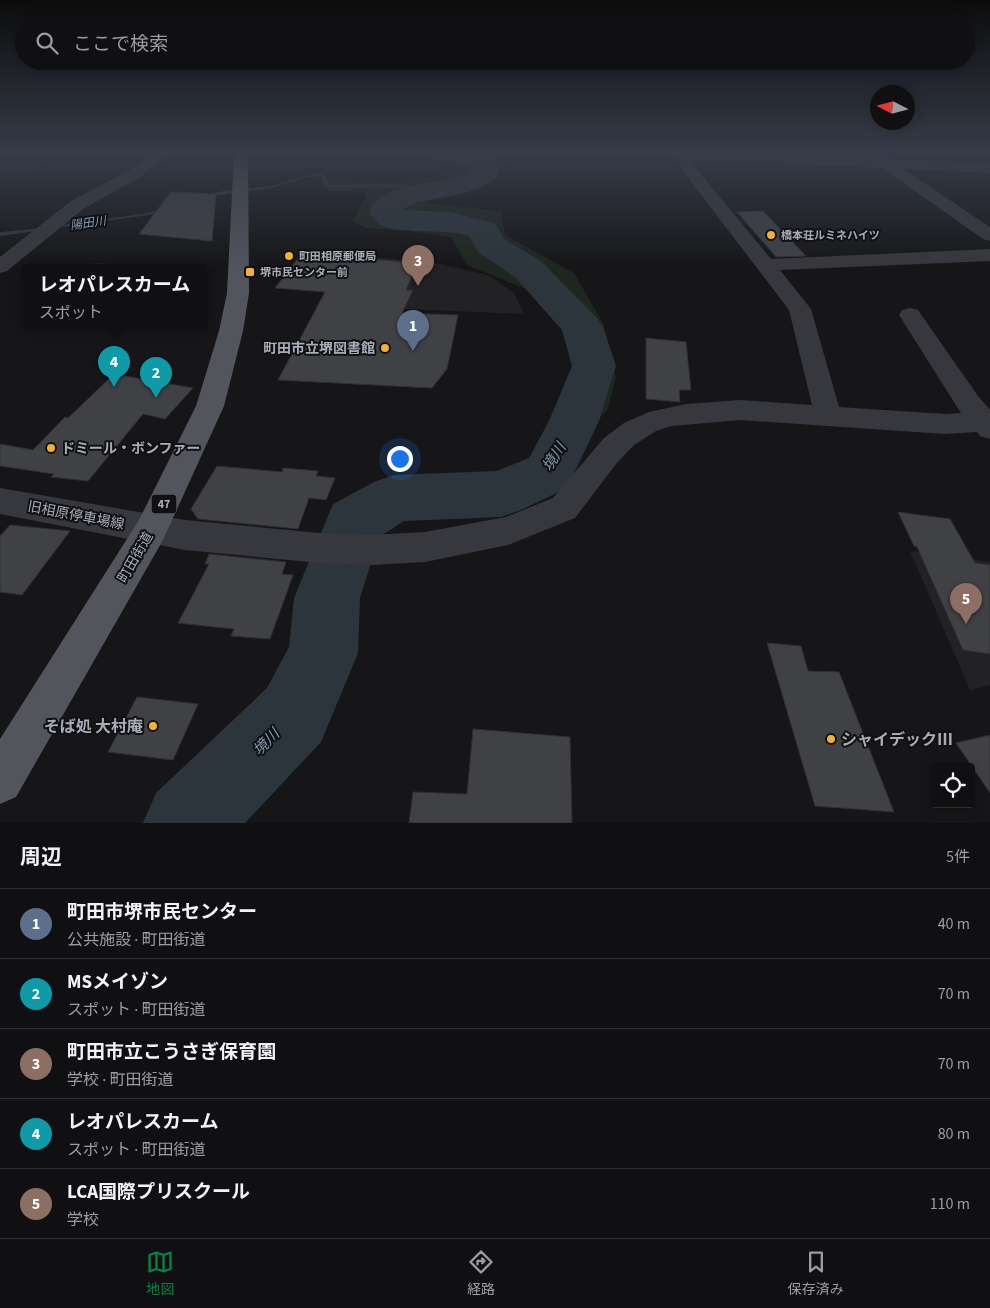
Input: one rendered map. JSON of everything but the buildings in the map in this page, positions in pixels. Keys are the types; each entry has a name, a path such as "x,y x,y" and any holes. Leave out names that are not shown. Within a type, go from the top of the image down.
{"main road":[{"name":"町田街道","path":"0,781 151,530 198,436 220,378 238,293 240,191"}],"street":[{"path":"0,267 77,205 102,191"},
{"path":"707,191 800,309 828,416"},
{"path":"926,191 990,235"},
{"path":"767,265 990,255"},
{"path":"910,315 968,403 988,424"},
{"name":"旧相原停車場線","path":"0,500 151,530 320,548 372,550 425,547 508,531 554,514 564,508 614,447 628,434 642,426 661,420 698,412 740,410 945,424 988,424"}],"shaded area":[{"path":"344,191 461,191 435,197 426,203 501,211 505,235 574,273 603,323 616,378 607,411 579,438 588,317 566,294 536,293 467,265 451,237 409,231 366,228 352,221 365,199 365,192"},
{"path":"352,255 435,263 488,275 514,293 524,314 319,305"},
{"path":"910,551 990,562 990,685 970,690"}],"waterway":[{"name":"陽田川","path":"208,196 236,191"},
{"name":"境川","path":"186,823 294,715 323,653 327,598 354,522 394,498 501,494 548,473 574,421 594,366 582,327 528,269 490,245 483,230 450,222 393,219 386,213 386,206 397,200 431,191"},
{"name":"陽田川","path":"54,227 142,215 164,210"},
{"name":"陽田川","path":"0,234 43,229"}],"place":[{"name":"橋本荘ルミネハイツ","path":"771,235"},
{"name":"町田相原郵便局","path":"289,256"},
{"name":"堺市民センター前","path":"250,272"},
{"name":"町田市立こうさぎ保育園","path":"418,286"},
{"name":"町田市立堺図書館","path":"385,348"},
{"name":"町田市堺市民センター","path":"413,351"},
{"name":"レオパレスカーム","path":"114,387"},
{"name":"MSメイゾン","path":"156,398"},
{"name":"ドミール・ボンファー","path":"51,448"},
{"name":"LCA国際プリスクール","path":"966,624"},
{"name":"そば処 大村庵","path":"153,726"},
{"name":"シャイデックⅢ","path":"831,739"}]}
